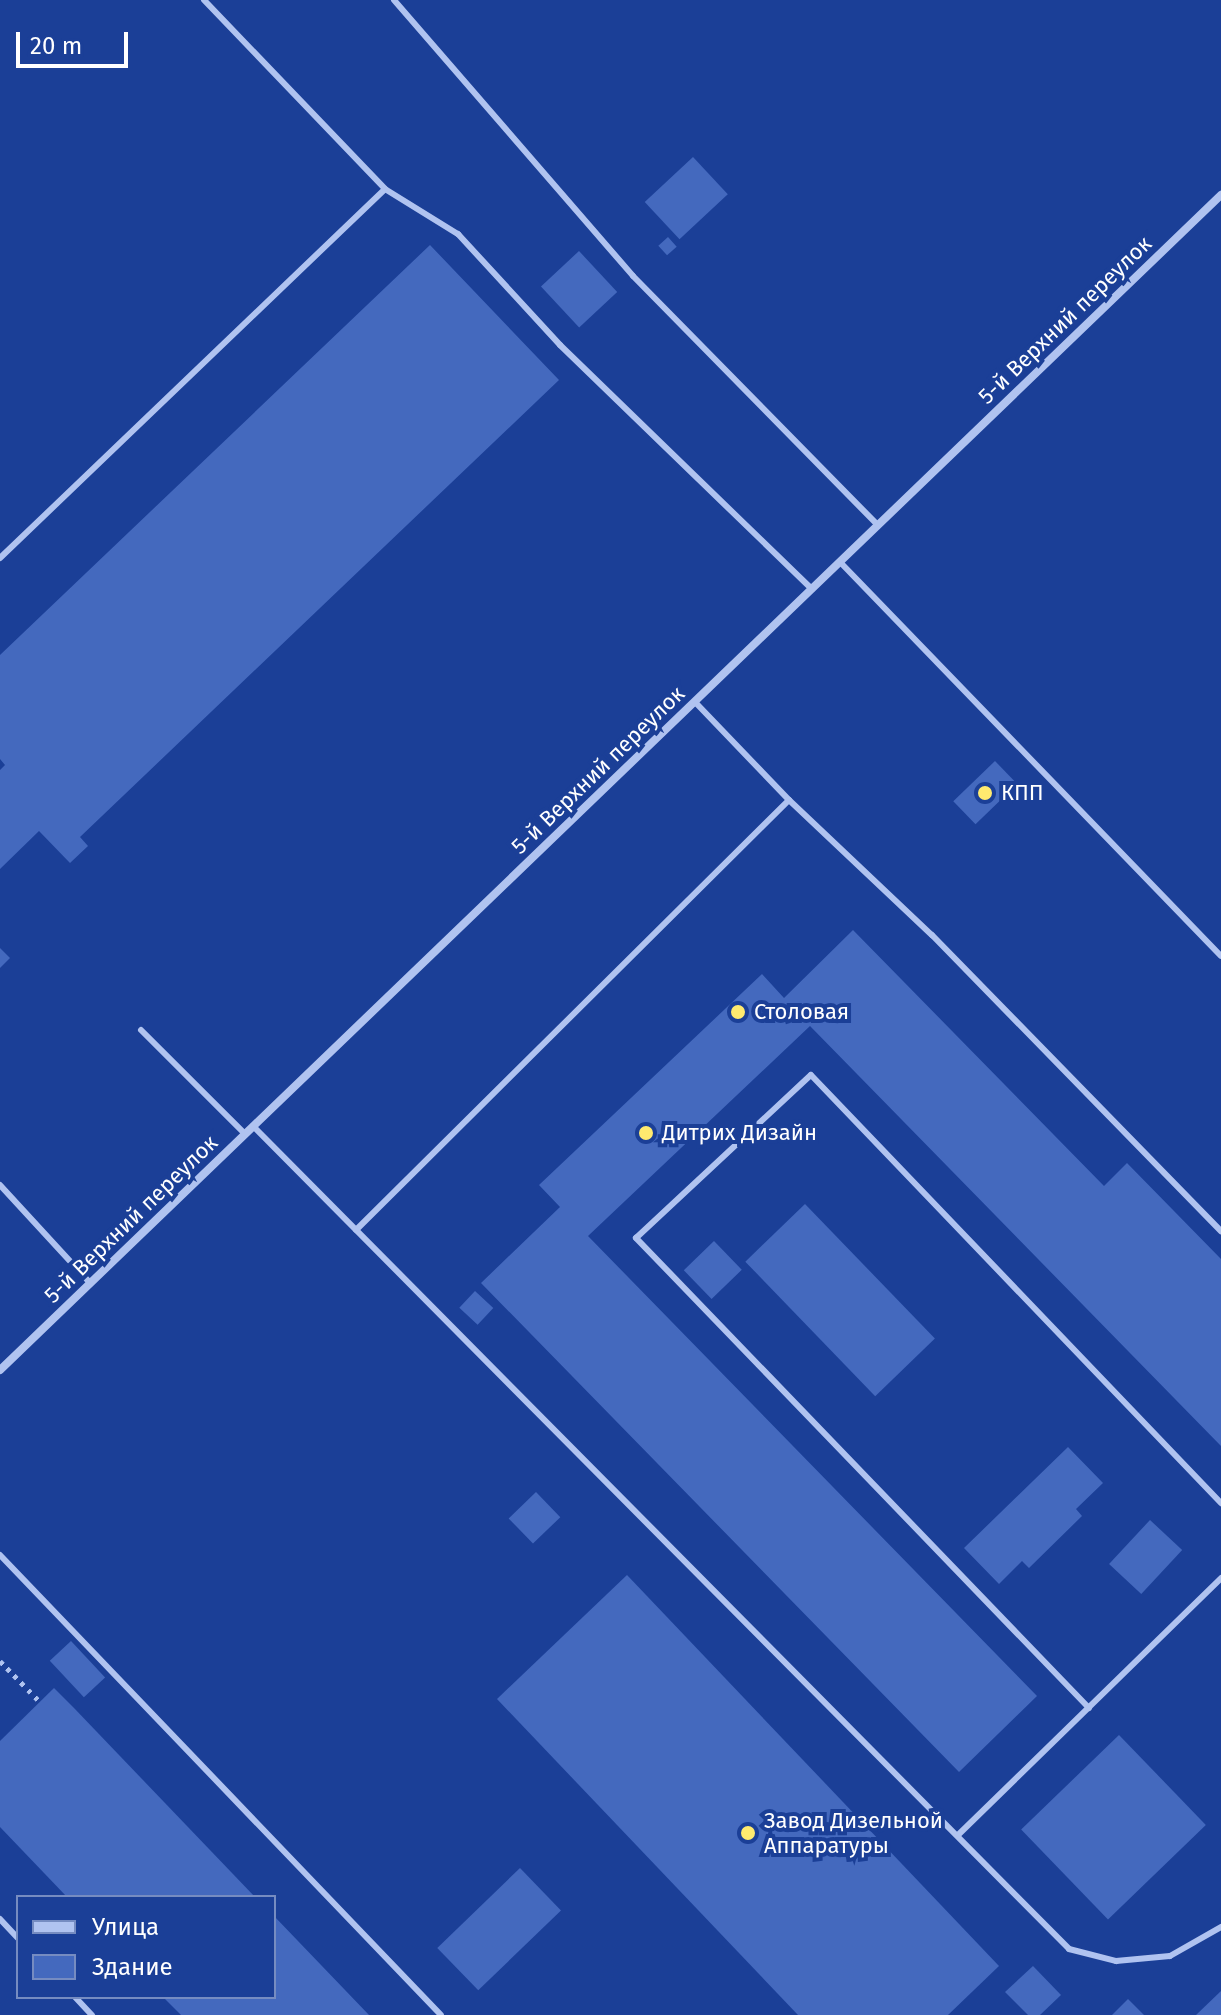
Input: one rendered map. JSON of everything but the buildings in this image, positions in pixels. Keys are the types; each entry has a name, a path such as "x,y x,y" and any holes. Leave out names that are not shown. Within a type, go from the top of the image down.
{"street":[{"name":"5-й Верхний переулок","path":"0,1370 1221,195"}],"lane":[{"path":"204,0 385,189 458,234 560,345 812,589"},
{"path":"394,0 633,276 878,525"},
{"path":"0,558 385,189"},
{"path":"840,562 1221,956"},
{"path":"695,702 789,800 932,935 1221,1231"},
{"path":"356,1230 789,800"},
{"path":"141,1030 245,1134"},
{"path":"1089,1708 636,1238 811,1075 1221,1503"},
{"path":"253,1126 1069,1949 1116,1961 1170,1956 1221,1927"},
{"path":"0,1185 90,1283"},
{"path":"0,1555 441,2015"},
{"path":"958,1835 1221,1578"},
{"path":"0,1919 16,1936"},
{"path":"77,1999 92,2015"}],"path":[{"path":"0,1661 40,1702"}],"place":[{"name":"КПП","path":"985,793"},
{"name":"Столовая","path":"738,1012"},
{"name":"Дитрих Дизайн","path":"646,1133"},
{"name":"Завод Дизельной Аппаратуры","path":"748,1833"}]}
